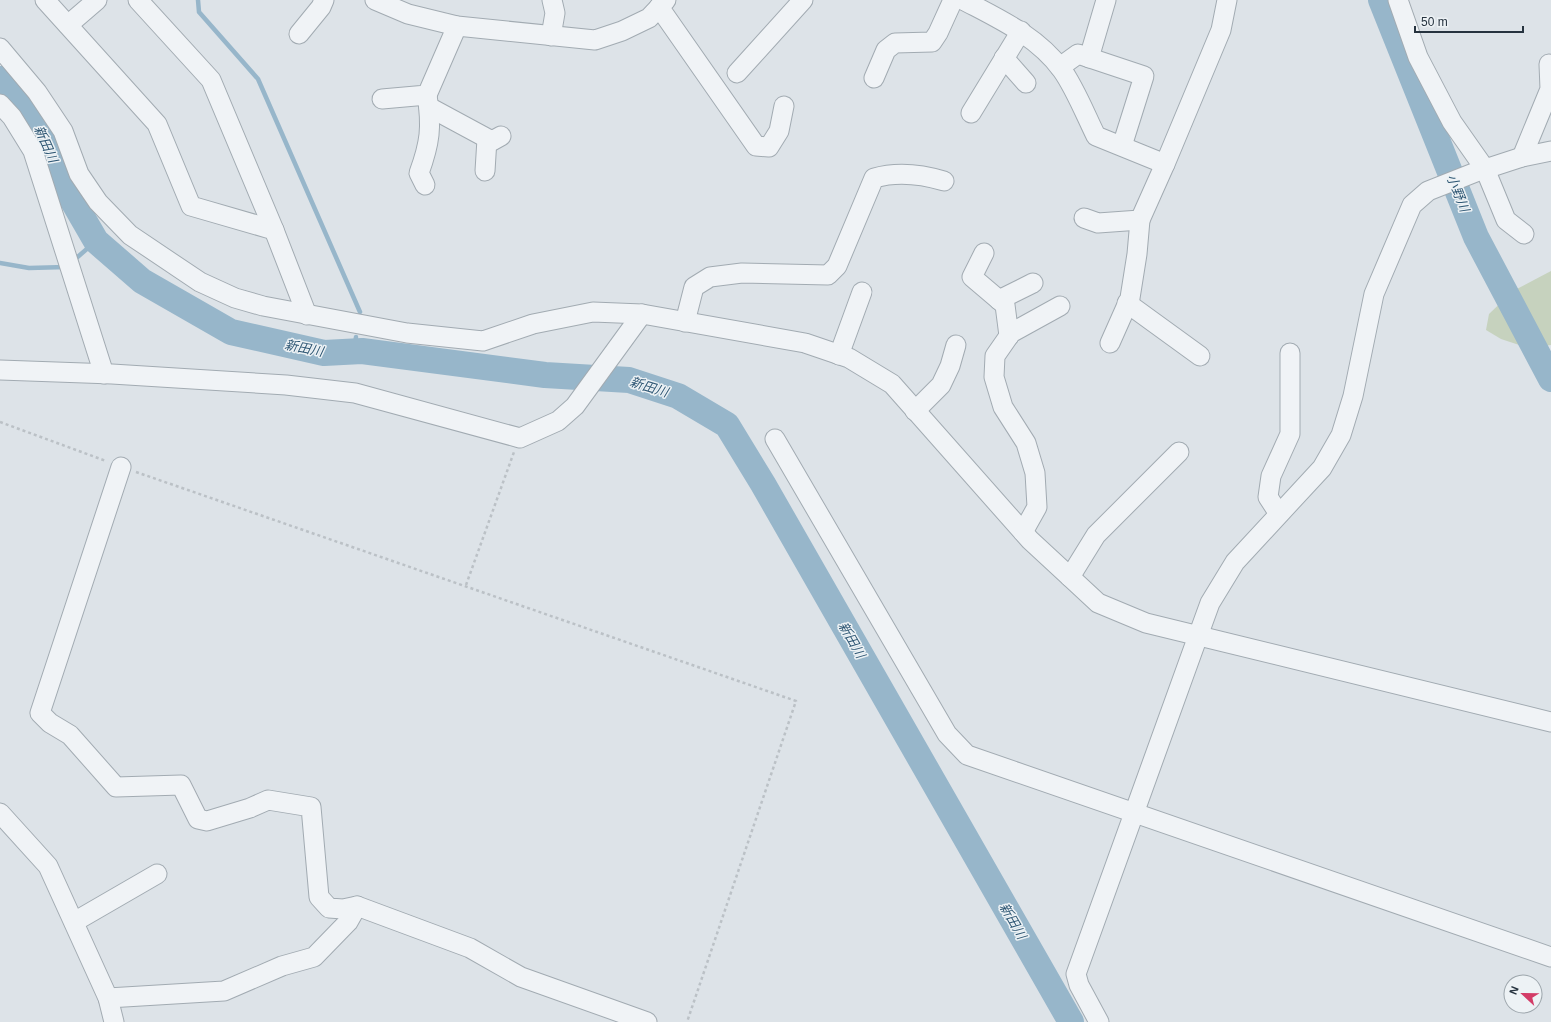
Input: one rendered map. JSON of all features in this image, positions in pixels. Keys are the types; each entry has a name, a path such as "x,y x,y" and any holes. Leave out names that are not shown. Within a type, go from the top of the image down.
{"street":[{"path":"45,0 157,124 191,206 274,230"},
{"path":"68,25 97,0"},
{"path":"138,0 211,80 274,230 307,314"},
{"path":"299,34 321,7 324,0"},
{"path":"375,0 408,14 457,26 595,40 629,28 649,18 663,4 756,146 770,147 779,131 784,106"},
{"path":"551,36 555,13 552,0"},
{"path":"738,72 803,0"},
{"path":"874,78 886,50 895,43 932,42 938,33 953,0"},
{"path":"963,0 1021,31 1042,47 1060,67 1096,136 1164,164"},
{"path":"1089,58 1106,0"},
{"path":"1110,343 1127,304 1137,254 1140,220 1221,30 1227,0"},
{"path":"1398,0 1418,57 1452,122 1481,170 1506,220 1524,234"},
{"path":"419,183 419,173 427,151 431,120 428,101 457,26"},
{"path":"971,113 1021,31"},
{"path":"0,48 36,92 63,131 79,174 98,202 130,235 200,282 236,298 263,306 407,333 483,341 533,324 594,312 642,314 805,343 849,358 892,384 1023,532 1098,603 1146,622 1198,636 1551,722"},
{"path":"1060,67 1078,54 1144,76 1122,146"},
{"path":"1004,58 1026,83"},
{"path":"1522,157 1550,89 1549,64"},
{"path":"382,99 428,101 494,138 485,171"},
{"path":"0,104 12,117 33,151 104,374"},
{"path":"1099,1022 1078,985 1076,974 1210,603 1235,562 1322,468 1341,435 1353,396 1374,294 1412,205 1428,191 1481,170 1522,157 1551,151"},
{"path":"685,322 694,287 710,277 742,273 828,275 837,266 874,178 888,174 922,175 944,181"},
{"path":"1084,218 1098,223 1140,220"},
{"path":"984,253 972,276 1005,305 1009,336"},
{"path":"999,300 1033,284"},
{"path":"838,354 862,292"},
{"path":"1127,304 1200,356"},
{"path":"1023,532 1038,508 1035,473 1026,443 1003,407 994,377 996,356 1011,333 1060,306"},
{"path":"0,370 104,374 286,385 354,393 520,438 558,421 575,406 642,314"},
{"path":"915,411 941,385 950,366 956,345"},
{"path":"1279,514 1268,498 1270,476 1290,434 1290,353"},
{"path":"775,439 947,734 967,755 1551,957"},
{"path":"1070,577 1096,535 1155,467 1179,452"},
{"path":"121,467 40,713 50,723 70,735 116,786 181,785 198,819 207,821 250,808 268,800 311,807 320,897 329,908 343,909 357,906 470,948 521,976 647,1022"},
{"path":"0,813 48,866 108,998 114,1022"},
{"path":"74,922 157,874"},
{"path":"108,998 224,991 282,966 314,956 348,922 357,906"}],"path":[{"path":"0,422 121,467 466,585 796,701 687,1022"},
{"path":"466,585 520,438"}],"green space":[{"path":"1551,271 1551,345 1528,348 1501,339 1486,330 1489,314 1513,291"}],"waterway":[{"path":"198,0 199,12 258,79 360,312"},
{"name":"小野川","path":"1381,0 1476,237 1551,379"},
{"name":"新田川","path":"0,79 41,128 63,184 96,241 142,281 231,332 324,353 362,351 545,375 629,380 678,396 727,425 763,484 1071,1022"},
{"path":"73,261 96,241"},
{"path":"0,263 29,268 66,267"},
{"path":"354,351 356,337"}]}
